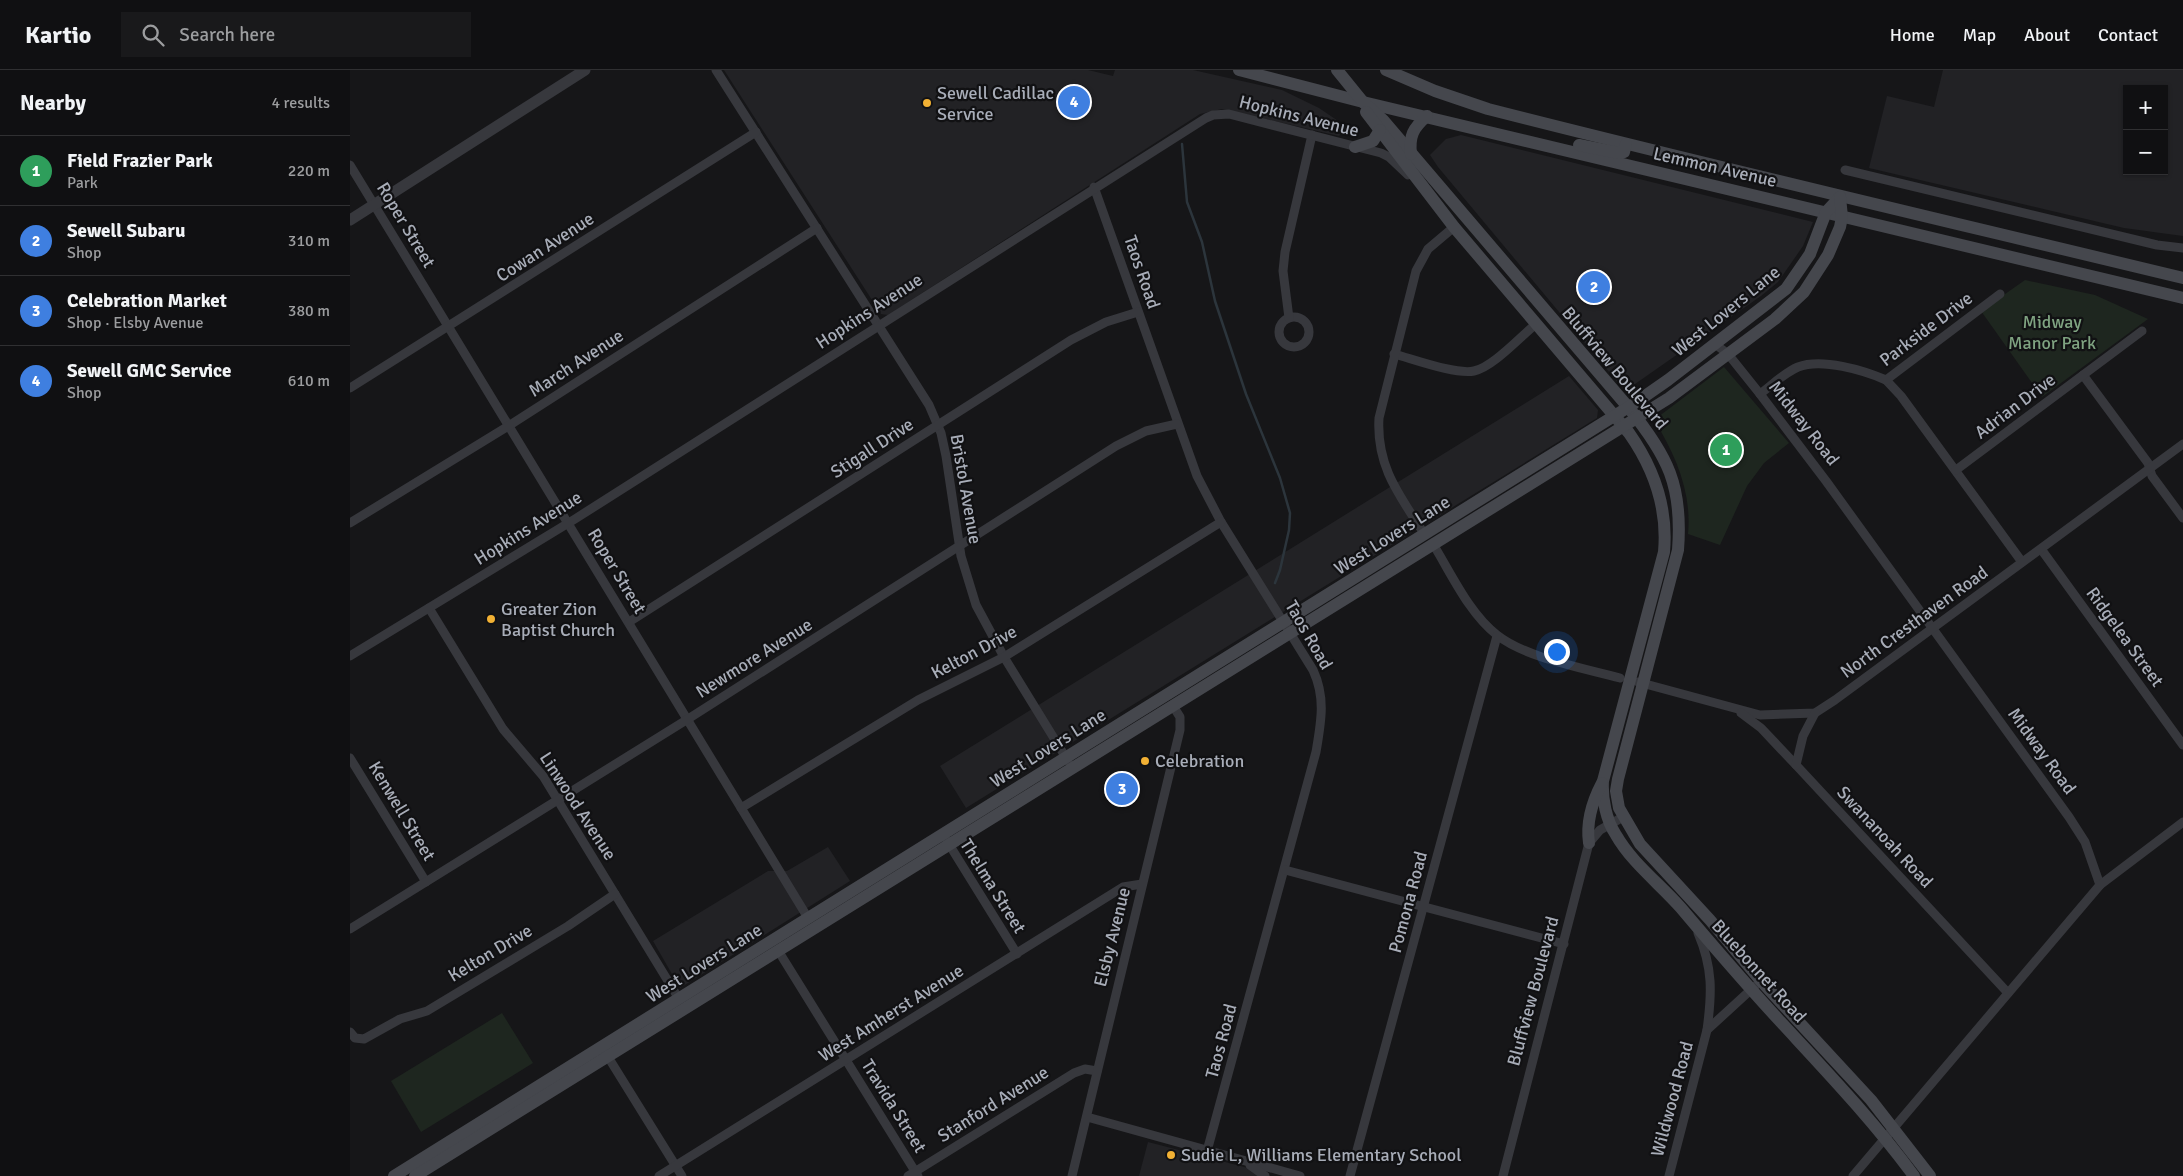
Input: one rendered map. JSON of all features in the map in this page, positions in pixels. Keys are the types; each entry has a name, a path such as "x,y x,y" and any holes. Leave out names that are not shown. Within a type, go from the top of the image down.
{"main road":[{"name":"Lemmon Avenue","path":"1239,70 1362,102 2183,298"},
{"name":"Bluffview Boulevard","path":"1337,70 1362,102 1368,115 1454,227 1624,427 1644,454 1654,476 1665,522 1664,552 1603,781 1605,805 1610,824"},
{"name":"Lemmon Avenue","path":"1386,70 1460,100 1626,144 2183,278"},
{"name":"Bluffview Boulevard","path":"1362,102 1380,116 1628,407 1655,443 1665,461 1678,498 1680,517 1675,565 1631,681 1616,791 1623,817"},
{"path":"1411,154 1410,138 1412,131 1427,116"},
{"path":"1355,147 1372,141 1380,130"},
{"path":"1555,147 1574,144 1619,153 1624,152 1626,144"},
{"path":"1654,171 1658,151"},
{"name":"West Lovers Lane","path":"1429,540 1668,380 1786,289 1804,266 1826,212 1840,197"},
{"name":"West Lovers Lane","path":"394,1176 433,1158 548,1088 1429,540 1638,419 1670,398 1776,318 1804,292 1828,255 1842,217 1840,197"},
{"path":"1454,227 1465,218"},
{"path":"1536,324 1547,314"},
{"path":"1589,843 1590,814 1603,781"},
{"name":"Bluebonnet Road","path":"1623,817 1640,844 1710,920 1890,1132"},
{"name":"Bluebonnet Road","path":"1610,824 1627,852 1694,924 1751,990 1890,1132"},
{"path":"1890,1132 1914,1176"},
{"path":"1890,1132 1930,1176"},
{"name":"West Lovers Lane","path":"415,1176 433,1158"}],"street":[{"path":"350,220 585,70"},
{"name":"Bristol Avenue","path":"716,70 918,385 938,425 946,456 959,547 976,605 1004,657 1070,763"},
{"name":"Hopkins Avenue","path":"350,656 568,523 1201,120 1213,115 1229,114 1389,157 1423,188"},
{"name":"Cowan Avenue","path":"350,388 756,132"},
{"path":"1289,318 1284,272 1285,252 1312,135"},
{"name":"Roper Street","path":"350,165 812,924"},
{"path":"1845,170 2157,244 2183,248"},
{"name":"Taos Road","path":"1094,187 1197,476 1221,522 1319,682 1323,709 1316,752 1207,1151"},
{"name":"North Cresthaven Road","path":"1454,227 1428,249 1421,259 1394,354 1379,418 1378,436 1380,453 1392,483 1475,611 1497,636 1527,652 1734,710 1769,716 1815,712 1835,700 2183,444"},
{"name":"March Avenue","path":"350,523 510,425 817,228"},
{"name":"Parkside Drive","path":"1760,394 1789,372 1811,364 1858,370 1886,380 2000,294"},
{"name":"Stigall Drive","path":"629,622 1071,340 1106,322 1138,312"},
{"path":"1394,354 1460,371 1473,371 1491,362 1536,324"},
{"name":"Adrian Drive","path":"1956,470 2142,331"},
{"name":"Midway Road","path":"1715,344 1728,354 1760,394 1933,628 2085,842 2100,885"},
{"path":"2083,375 2148,463 2152,476 2183,518"},
{"path":"1886,380 1901,396 2022,562"},
{"name":"Newmore Avenue","path":"350,929 688,719 1116,446 1146,431 1177,424"},
{"name":"Kelton Drive","path":"742,808 902,709 1004,657 1221,522"},
{"name":"Ridgelea Street","path":"2041,548 2183,745"},
{"name":"Linwood Avenue","path":"429,608 503,729 535,766 558,800 682,1004"},
{"name":"Pomona Road","path":"1350,1176 1497,636"},
{"name":"Elsby Avenue","path":"1072,1176 1180,730 1180,718 1170,701"},
{"name":"Swananoah Road","path":"1734,710 1760,728 1796,765 2008,993"},
{"path":"1796,765 1804,736 1815,712"},
{"name":"Kenwell Street","path":"350,758 426,882"},
{"path":"1589,843 1593,836 1623,817"},
{"path":"1853,1176 2100,885 2182,824"},
{"name":"Thelma Street","path":"946,840 1017,954"},
{"name":"Bluffview Boulevard","path":"1503,1176 1589,843"},
{"path":"1285,870 1564,944"},
{"name":"West Amherst Avenue","path":"659,1176 1123,887 1142,884"},
{"name":"Kelton Drive","path":"350,1032 355,1038 364,1040 400,1019 427,1011 568,926 615,894"},
{"name":"Wildwood Road","path":"1669,1176 1707,1030 1712,996 1708,960 1694,924"},
{"name":"Travida Street","path":"775,947 846,1060 914,1175"},
{"name":"Wildwood Road","path":"1707,1030 1726,1010 1761,981"},
{"path":"1712,996 1719,1006 1726,1010"},
{"path":"605,1052 682,1176"},
{"name":"Stanford Avenue","path":"914,1175 1074,1073 1085,1069 1097,1071"},
{"path":"1087,1117 1300,1176"},
{"path":"1241,1160 1255,1167 1265,1176"}],"shaded area":[{"path":"724,70 1088,70 1113,76 1115,70 1193,70 1282,90 1319,108 1347,127 1339,136 1222,109 1200,114 888,315 881,314"},
{"path":"1943,70 2183,70 2183,236 2124,228 1869,168 1887,96 1934,107"},
{"path":"1461,135 1813,222 1803,246 1778,282 1761,296 1625,391 1430,155 1446,139"},
{"path":"1569,376 1598,410 1597,418 966,808 940,766"},
{"path":"828,847 850,881 680,988 653,941 768,871 787,871"},
{"name":"Sudie L, Williams Elementary School","path":"1148,1142 1248,1168 1259,1176 1139,1176"}],"green space":[{"name":"Midway Manor Park","path":"2025,280 2095,295 2148,319 2042,397 1981,311"},
{"path":"1724,367 1789,443 1764,463 1747,486 1720,545 1688,534 1689,519 1681,475 1669,447 1654,420"},
{"path":"502,1013 533,1063 421,1132 391,1081"}],"waterway":[{"path":"1182,144 1187,202 1202,242 1215,301 1246,394 1280,478 1290,513 1289,530 1280,570 1275,583"}],"place":[{"name":"Sewell GMC Service","path":"1074,102"},
{"name":"Sewell Cadillac Service","path":"927,103"},
{"name":"Sewell Subaru","path":"1594,287"},
{"name":"Field Frazier Park","path":"1726,450"},
{"name":"Greater Zion Baptist Church","path":"491,619"},
{"name":"Celebration","path":"1145,761"},
{"name":"Celebration Market","path":"1122,789"},
{"name":"Sudie L, Williams Elementary School","path":"1171,1155"}]}
